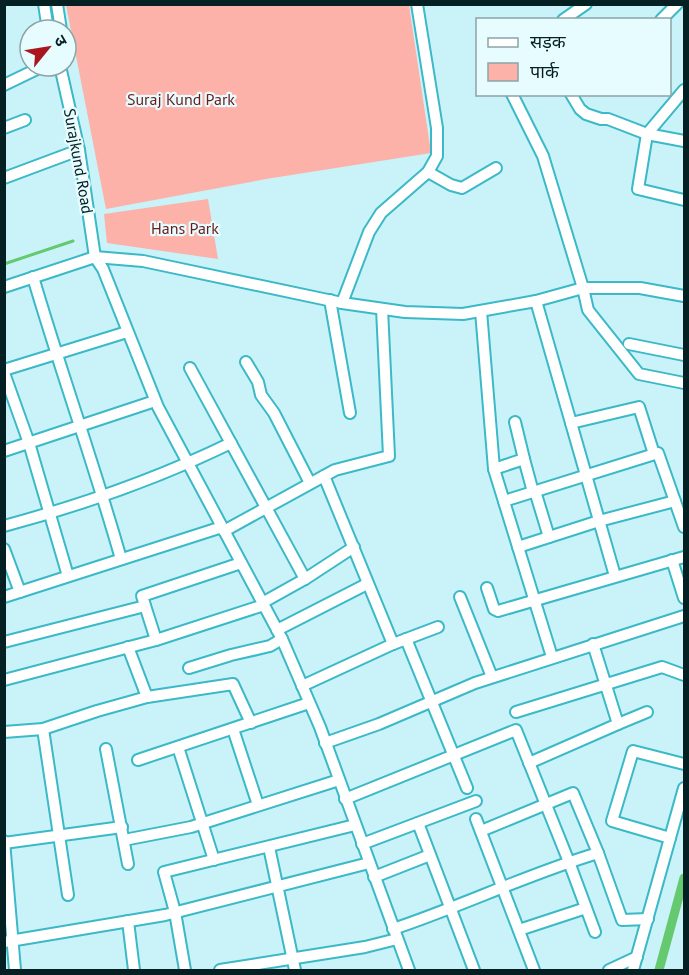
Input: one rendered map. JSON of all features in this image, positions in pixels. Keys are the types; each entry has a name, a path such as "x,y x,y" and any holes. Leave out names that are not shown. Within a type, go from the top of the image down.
{"street":[{"path":"342,303 369,232 381,213 428,172 437,156 437,128 417,4"},
{"path":"566,18 586,4"},
{"path":"663,18 677,4"},
{"path":"4,85 18,78"},
{"name":"Surajkund Road","path":"63,78 79,150 95,257 103,269 155,401 279,634 302,686 409,970"},
{"path":"684,90 647,134 638,189 684,200"},
{"path":"513,96 543,156 588,310 639,374 684,383"},
{"path":"578,97 580,109 586,114 608,119 647,134 684,141"},
{"path":"4,128 25,120"},
{"path":"4,178 79,150"},
{"path":"428,172 451,185 462,188 496,168"},
{"path":"4,287 95,257 143,261 342,303 405,312 463,314 536,301 583,288 640,288 684,296"},
{"path":"33,278 103,495 120,559"},
{"path":"330,300 350,413"},
{"path":"536,301 615,576"},
{"path":"4,597 120,559 223,529 335,470 389,456 382,309"},
{"path":"482,311 494,469 552,657"},
{"path":"68,576 29,443 4,372 127,332"},
{"path":"629,344 684,355"},
{"path":"246,362 258,382 261,395 274,413 310,483"},
{"path":"190,368 305,579"},
{"path":"4,451 155,401"},
{"path":"571,423 639,407 654,454"},
{"path":"515,422 524,459 549,537"},
{"path":"4,526 103,495 188,464 231,442"},
{"path":"504,501 658,453 684,526"},
{"path":"494,469 524,459"},
{"path":"324,476 393,644"},
{"path":"518,547 599,521 675,501"},
{"path":"4,680 156,640 263,604 354,547"},
{"path":"4,549 20,592"},
{"path":"488,588 494,609 498,611 684,556"},
{"path":"672,560 684,598"},
{"path":"156,640 142,596 241,563"},
{"path":"189,668 270,646 279,634 368,584"},
{"path":"460,597 492,677"},
{"path":"4,642 145,606"},
{"path":"325,743 379,724 432,699 492,677 684,616"},
{"path":"302,686 393,644 438,627"},
{"path":"406,639 467,788"},
{"path":"593,644 618,724"},
{"path":"128,647 147,697"},
{"path":"516,712 662,667 684,675"},
{"path":"4,732 43,729 147,697 233,684 251,723"},
{"path":"138,760 309,703"},
{"path":"529,763 647,712"},
{"path":"43,729 68,895"},
{"path":"233,729 258,805"},
{"path":"345,799 516,730 595,932"},
{"path":"178,747 214,860"},
{"path":"105,749 128,864"},
{"path":"670,838 612,821 633,751 684,764"},
{"path":"124,840 201,823 339,780"},
{"path":"633,970 684,788"},
{"path":"481,831 573,792 622,920 648,919"},
{"path":"362,844 476,801"},
{"path":"476,819 534,970"},
{"path":"418,823 474,970"},
{"path":"185,970 175,912 164,872 355,825"},
{"path":"15,970 8,942 5,842 122,827"},
{"path":"269,847 295,970"},
{"path":"220,970 365,947 450,910 569,862 598,853"},
{"path":"374,877 430,855"},
{"path":"8,942 175,912 369,863"},
{"path":"519,930 586,908"},
{"path":"128,921 134,970"},
{"path":"609,970 637,957"}],"green space":[{"name":"Suraj Kund Park","path":"66,5 409,5 431,153 266,179 106,209 78,66 78,18 69,18"},
{"name":"Hans Park","path":"208,199 218,259 107,243 104,214"}],"waterway":[{"path":"4,264 73,241"},
{"path":"659,970 684,878"}]}
